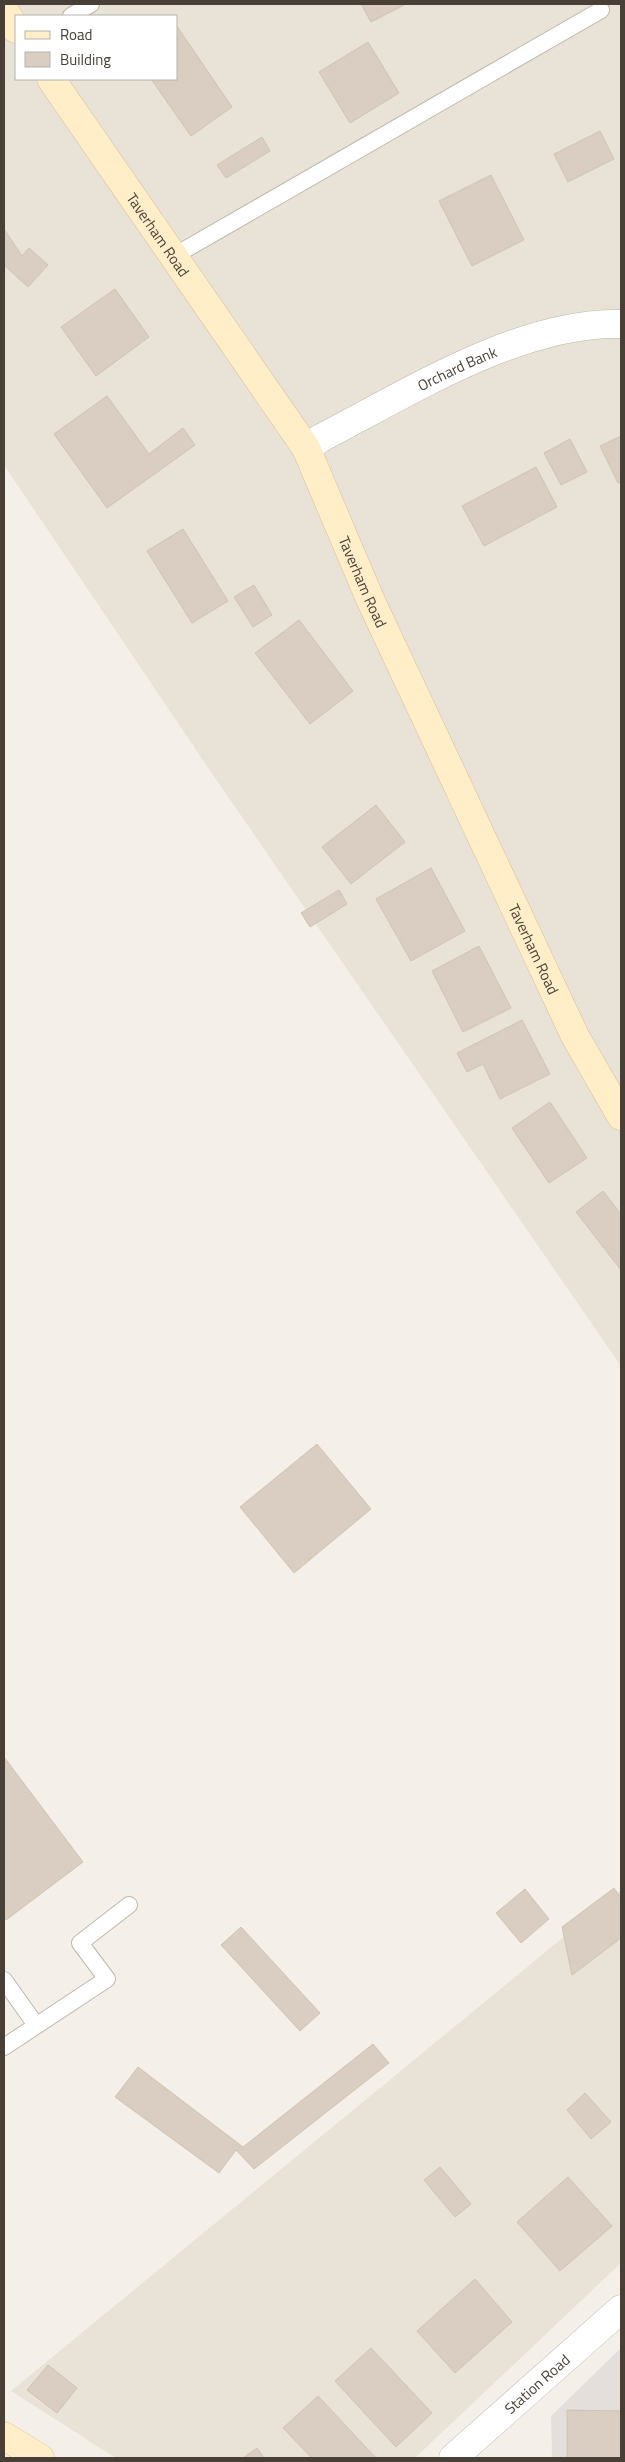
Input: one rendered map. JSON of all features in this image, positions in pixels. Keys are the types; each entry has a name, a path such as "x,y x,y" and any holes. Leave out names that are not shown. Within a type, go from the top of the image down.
{"street":[{"path":"4,10 15,27"},
{"name":"Taverham Road","path":"52,80 306,448 370,599 575,1036 621,1116"},
{"name":"Orchard Bank","path":"306,448 321,438 463,365 522,341 565,328 621,324"},
{"name":"Station Road","path":"453,2458 621,2309"},
{"path":"4,2436 40,2458"}],"lane":[{"path":"73,15 91,4"},
{"path":"174,256 601,10"},
{"path":"4,2047 107,1979 80,1943 129,1905"},
{"path":"4,1980 36,2025"}],"shaded area":[{"path":"4,4 621,4 621,1366 213,775 4,465"},
{"path":"621,1890 621,2263 415,2458 116,2458 11,2391"},
{"path":"621,2348 621,2458 552,2458 551,2416"}],"building":[{"path":"361,4 406,4 371,22"},
{"path":"178,28 232,107 191,136 152,80 178,80"},
{"path":"368,42 399,93 350,123 319,72"},
{"path":"600,131 614,159 568,182 554,154"},
{"path":"262,137 270,151 226,178 217,165"},
{"path":"491,175 524,240 472,266 439,201"},
{"path":"4,229 22,256 29,248 48,265 28,287 4,265"},
{"path":"115,289 149,337 96,376 61,327"},
{"path":"107,396 149,454 183,428 195,445 107,508 54,434"},
{"path":"621,436 621,482 618,483 600,446"},
{"path":"570,439 587,472 561,485 544,453"},
{"path":"536,467 557,507 484,546 462,506"},
{"path":"183,529 228,601 192,623 147,551"},
{"path":"254,585 272,615 253,627 234,597"},
{"path":"299,620 353,691 310,724 255,653"},
{"path":"376,805 405,842 351,884 322,847"},
{"path":"431,868 465,931 411,961 376,899"},
{"path":"339,890 347,904 310,927 301,913"},
{"path":"479,946 511,1008 463,1032 432,971"},
{"path":"522,1020 550,1074 500,1099 483,1064 467,1072 457,1053"},
{"path":"550,1102 587,1158 549,1183 512,1128"},
{"path":"603,1191 621,1214 621,1270 576,1212"},
{"path":"317,1444 371,1509 294,1573 240,1507"},
{"path":"4,1757 83,1862 6,1920 4,1918"},
{"path":"614,1888 621,1898 621,1938 572,1975 562,1927"},
{"path":"525,1889 549,1919 521,1943 496,1913"},
{"path":"241,1927 320,2013 300,2031 221,1945"},
{"path":"373,2044 389,2063 254,2169 236,2150 219,2173 115,2097 138,2067 243,2147"},
{"path":"585,2093 611,2122 591,2139 567,2110"},
{"path":"440,2167 471,2204 455,2217 424,2180"},
{"path":"568,2177 612,2226 560,2271 517,2222"},
{"path":"475,2279 512,2322 455,2373 417,2331"},
{"path":"371,2348 432,2413 396,2447 335,2381"},
{"path":"48,2365 77,2388 57,2413 27,2390"},
{"path":"318,2396 376,2458 312,2458 283,2428"},
{"path":"567,2410 621,2411 621,2458 567,2458"},
{"path":"257,2448 264,2458 243,2458"}]}
